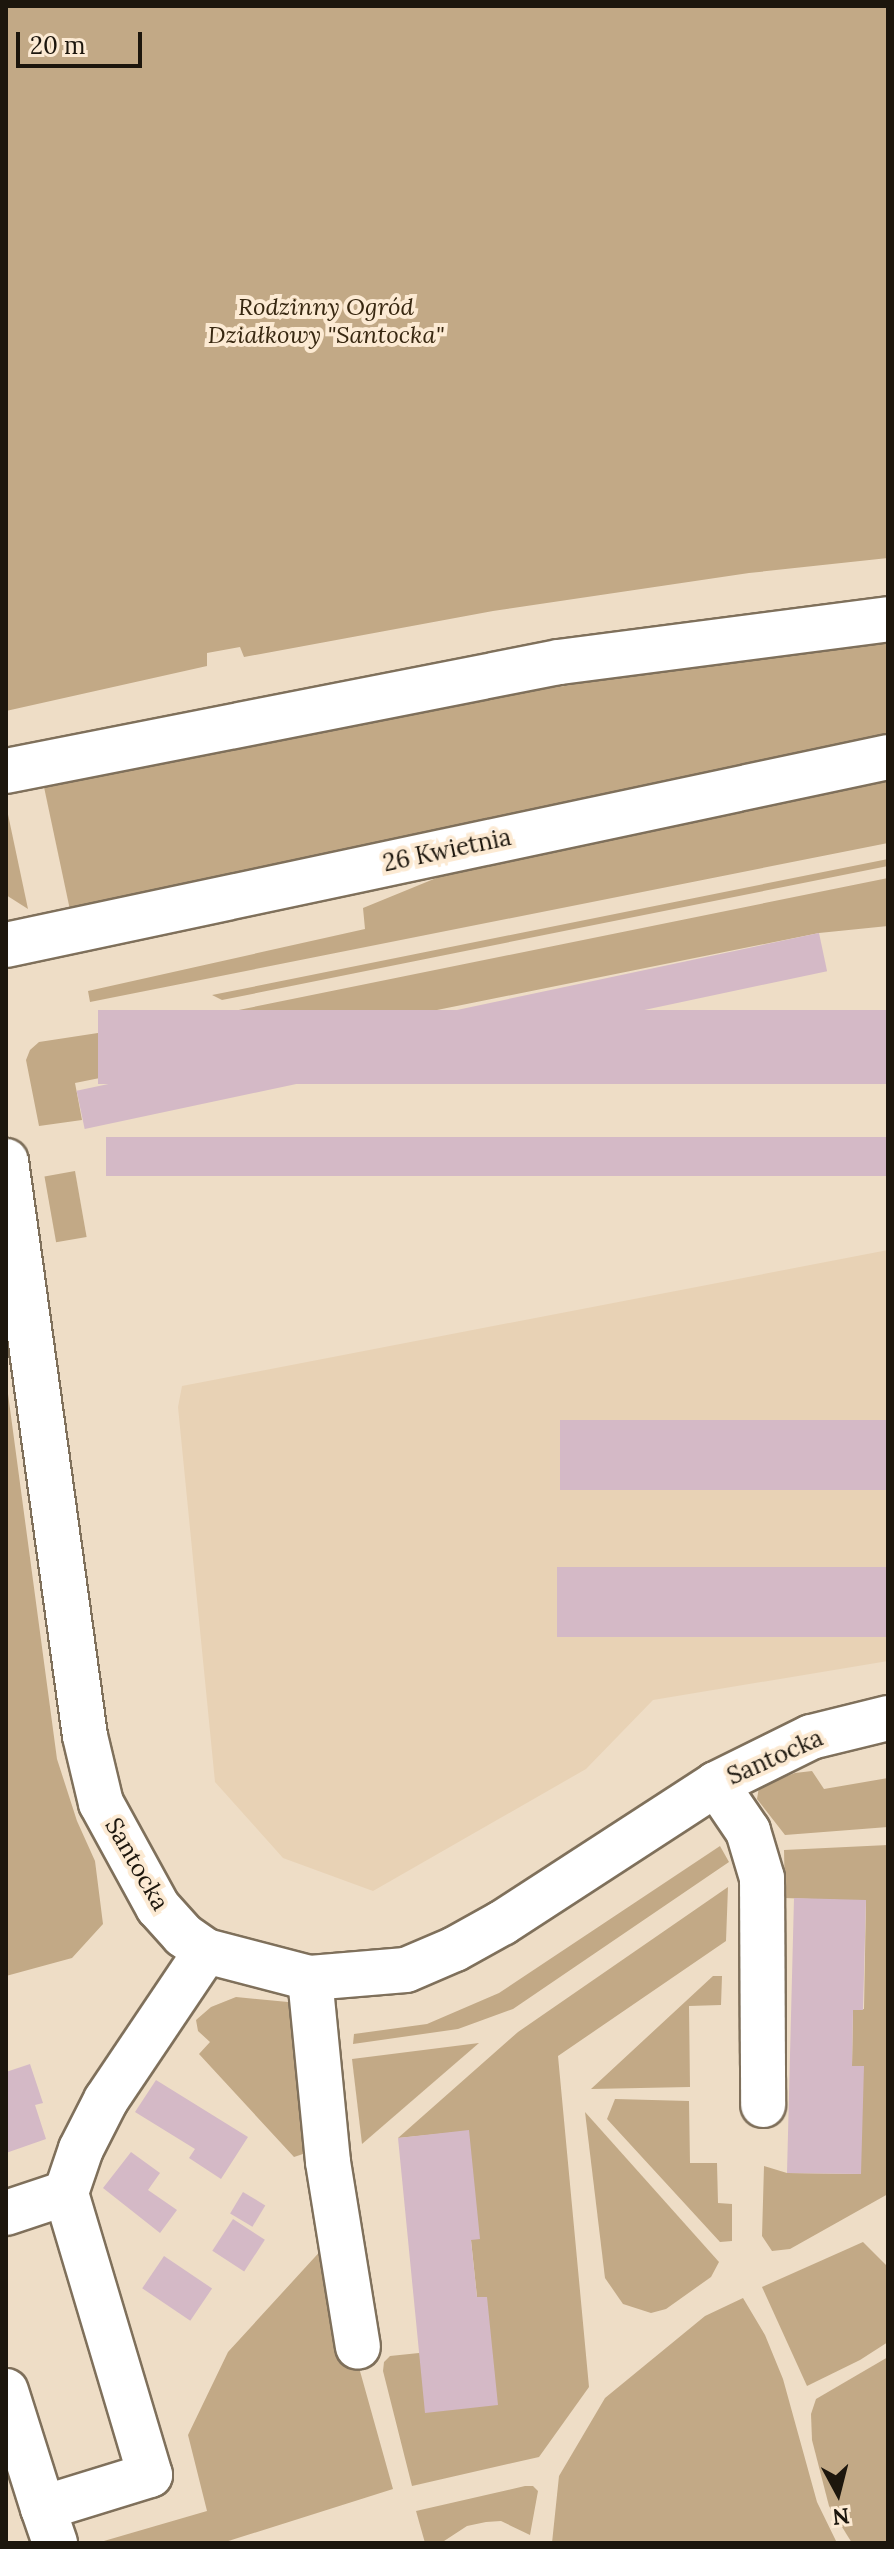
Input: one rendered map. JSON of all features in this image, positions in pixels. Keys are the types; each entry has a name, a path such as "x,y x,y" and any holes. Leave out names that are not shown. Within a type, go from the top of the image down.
{"street":[{"path":"6,771 559,662 888,619"},
{"name":"26 Kwietnia","path":"6,945 888,757"},
{"name":"Santocka","path":"6,1161 85,1736 101,1803 158,1907 183,1935 206,1951 310,1978 406,1970 455,1949 502,1923 716,1784 811,1737 888,1718"},
{"path":"716,1784 748,1831 762,1878 763,2105"},
{"path":"6,2391 49,2526 150,2475 66,2193 81,2149 106,2100 206,1951"},
{"path":"310,1978 328,2162 358,2347"},
{"path":"6,2213 66,2193"}],"shaded area":[{"path":"888,1250 888,1661 653,1700 586,1769 373,1891 283,1858 215,1782 178,1407 182,1386"}],"green space":[{"name":"Rodzinny Ogród Działkowy \"Santocka\"","path":"6,6 888,6 888,558 749,573 493,611 244,657 240,647 207,653 207,666 6,711"},
{"path":"888,641 888,735 70,910 44,787 496,697 696,665"},
{"path":"888,780 888,843 90,1002 88,991 365,929 363,908 451,872"},
{"path":"6,805 28,909 6,895"},
{"path":"888,859 888,866 222,1000 212,995"},
{"path":"888,878 888,926 819,933 75,1083 82,1120 39,1126 26,1060 30,1050 39,1042 209,1016"},
{"path":"75,1171 87,1237 56,1242 44,1176"},
{"path":"6,1379 57,1759 77,1821 95,1861 103,1924 72,1958 6,1976"},
{"path":"812,1771 824,1789 888,1778 888,1827 785,1835 757,1799 759,1787 795,1773"},
{"path":"888,1845 888,2194 790,2249 772,2251 762,2236 764,2166 787,2173 861,2174 852,2066 853,2010 864,2009 866,1901 785,1898 784,1850"},
{"path":"720,1846 729,1862 513,2009 458,2029 353,2044 354,2034 427,2024 499,1993"},
{"path":"728,1887 726,1941 558,2056 589,2387 539,2457 412,2486 383,2371 384,2362 390,2356 419,2353 477,2297 471,2240 468,2131 398,2138 518,2032"},
{"path":"713,1976 722,1976 721,2005 689,2006 690,2087 591,2089"},
{"path":"236,1997 288,2002 312,2151 294,2157 199,2054 210,2042 198,2031 196,2020 211,2007"},
{"path":"479,2043 362,2144 352,2059"},
{"path":"615,2099 689,2101 690,2163 717,2163 718,2203 732,2204 732,2241 720,2242 607,2119"},
{"path":"585,2112 719,2262 711,2277 666,2309 651,2313 623,2304 605,2278"},
{"path":"863,2242 888,2267 888,2342 860,2360 807,2386 762,2287"},
{"path":"325,2246 393,2489 222,2543 97,2543 207,2511 188,2435 228,2352"},
{"path":"743,2298 765,2335 783,2379 817,2502 837,2543 552,2543 559,2476 605,2398 705,2316"},
{"path":"888,2357 888,2543 852,2543 829,2506 812,2440 811,2414 816,2399"},
{"path":"533,2486 538,2491 530,2535 501,2521 486,2522 467,2526 441,2543 425,2543 416,2511"}],"building":[{"path":"819,933 827,971 85,1129 77,1091"},
{"path":"98,1010 888,1010 888,1084 98,1084"},
{"path":"106,1137 888,1137 888,1176 106,1176"},
{"path":"560,1420 888,1420 888,1490 560,1490"},
{"path":"557,1567 888,1567 888,1637 557,1637"},
{"path":"794,1898 866,1900 863,2010 853,2010 852,2066 864,2066 861,2174 787,2173"},
{"path":"30,2064 43,2103 35,2105 46,2139 6,2153 6,2072"},
{"path":"156,2080 248,2137 221,2179 189,2158 195,2149 135,2112"},
{"path":"469,2130 480,2239 471,2240 477,2297 487,2297 498,2405 425,2413 398,2138"},
{"path":"131,2152 160,2173 148,2190 177,2210 160,2233 103,2188"},
{"path":"243,2192 265,2205 252,2227 230,2213"},
{"path":"233,2219 265,2240 244,2272 212,2251"},
{"path":"164,2256 212,2288 190,2321 142,2288"}]}
